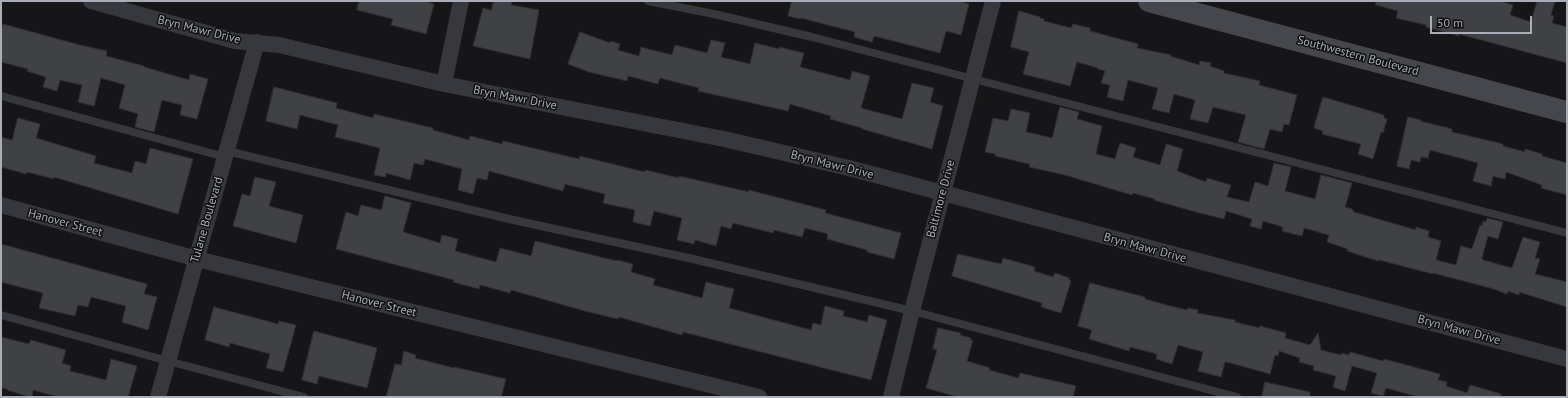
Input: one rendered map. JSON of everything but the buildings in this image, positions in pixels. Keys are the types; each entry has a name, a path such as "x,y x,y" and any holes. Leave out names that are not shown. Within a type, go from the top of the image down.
{"street":[{"name":"Bryn Mawr Drive","path":"91,1 235,41 279,45 444,84 724,139 849,168 942,194 1567,359"},
{"path":"444,84 461,1"},
{"name":"Baltimore Drive","path":"891,397 942,194 993,1"},
{"name":"Southwestern Boulevard","path":"1149,1 1567,112"},
{"name":"Tulane Boulevard","path":"158,397 257,42"},
{"name":"Hanover Street","path":"1,205 197,259 759,397"}],"lane":[{"path":"648,1 780,29 1567,233"},
{"path":"1,96 226,154 509,219 693,259 912,311 1237,397"},
{"path":"1,315 304,397"}]}
